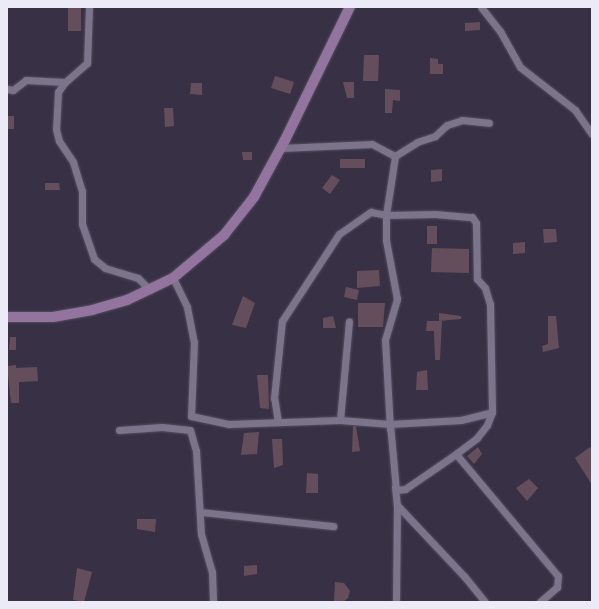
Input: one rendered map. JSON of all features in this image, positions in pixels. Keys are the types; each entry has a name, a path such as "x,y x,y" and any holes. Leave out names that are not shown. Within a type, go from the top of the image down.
{"main road":[{"path":"7,317 53,317 92,310 127,300 172,278 224,235 240,216 281,148 350,7"}],"street":[{"path":"89,7 87,63 65,82 58,92 56,102 56,129 59,141 74,162 82,191 82,224 94,259 105,268 138,278 150,290"},
{"path":"481,7 500,31 520,67 574,110 592,134"},
{"path":"7,89 13,90 26,80 65,82"},
{"path":"396,602 397,505 385,340 397,300 386,240 386,216 396,156 416,142 435,136 448,125 462,120 488,123"},
{"path":"281,148 372,144 396,156"},
{"path":"278,422 274,398 282,321 339,234 371,212 386,216 472,216 476,223 477,278 485,288 490,304 492,412 487,425 477,438 456,454 405,489 396,490 390,424"},
{"path":"172,278 187,307 194,342 190,430 196,451 201,512 201,534 212,572 213,599 219,602"},
{"path":"340,420 349,321"},
{"path":"191,416 230,424 340,420 390,424 461,420 492,412"},
{"path":"119,430 162,427 190,430"},
{"path":"456,454 558,576 557,587 540,602"},
{"path":"397,505 464,576 485,602"},
{"path":"201,512 333,526"}],"building":[{"path":"68,7 81,7 81,31 68,31"},
{"path":"480,22 480,30 465,31 465,23"},
{"path":"364,55 379,55 378,81 363,81"},
{"path":"430,58 438,59 438,64 443,64 443,74 430,74"},
{"path":"275,76 294,82 290,94 271,88"},
{"path":"343,82 354,82 354,98 347,98"},
{"path":"191,83 202,83 202,95 190,94"},
{"path":"385,89 400,90 400,101 393,100 392,113 385,113"},
{"path":"164,108 173,108 174,126 165,127"},
{"path":"7,116 14,116 14,129 7,129"},
{"path":"242,152 252,152 252,160 243,160"},
{"path":"340,159 365,159 365,168 340,168"},
{"path":"442,169 442,181 431,182 431,170"},
{"path":"332,175 340,180 330,194 322,188"},
{"path":"45,183 59,183 60,190 45,190"},
{"path":"427,226 437,226 437,244 427,244"},
{"path":"543,229 556,229 557,242 544,243"},
{"path":"525,242 525,253 513,254 513,243"},
{"path":"432,248 469,249 469,273 431,272"},
{"path":"379,270 380,286 357,288 357,271"},
{"path":"346,287 359,290 357,300 344,297"},
{"path":"243,296 255,303 246,328 232,325"},
{"path":"358,303 385,303 383,327 358,327"},
{"path":"439,313 461,316 461,319 439,321"},
{"path":"333,316 336,328 323,328 323,318"},
{"path":"548,316 556,316 559,348 543,352 542,346 548,344"},
{"path":"427,321 442,321 440,360 435,360 434,331 426,331"},
{"path":"10,337 16,337 16,350 9,350"},
{"path":"16,365 16,368 37,367 38,381 19,382 19,403 11,403 7,366"},
{"path":"427,370 428,390 416,390 417,372"},
{"path":"257,375 268,375 269,409 260,408"},
{"path":"353,426 356,426 360,451 352,452"},
{"path":"259,432 257,454 241,455 244,433"},
{"path":"272,439 282,439 283,465 274,468"},
{"path":"478,447 482,454 474,464 467,456"},
{"path":"590,447 592,450 592,485 575,458"},
{"path":"307,473 318,474 318,493 306,493"},
{"path":"529,479 538,488 527,501 516,488"},
{"path":"137,519 156,519 155,532 137,529"},
{"path":"257,565 257,574 244,576 244,566"},
{"path":"77,568 92,572 84,602 73,600"},
{"path":"335,582 344,583 350,591 348,598 343,602 334,601"}]}
